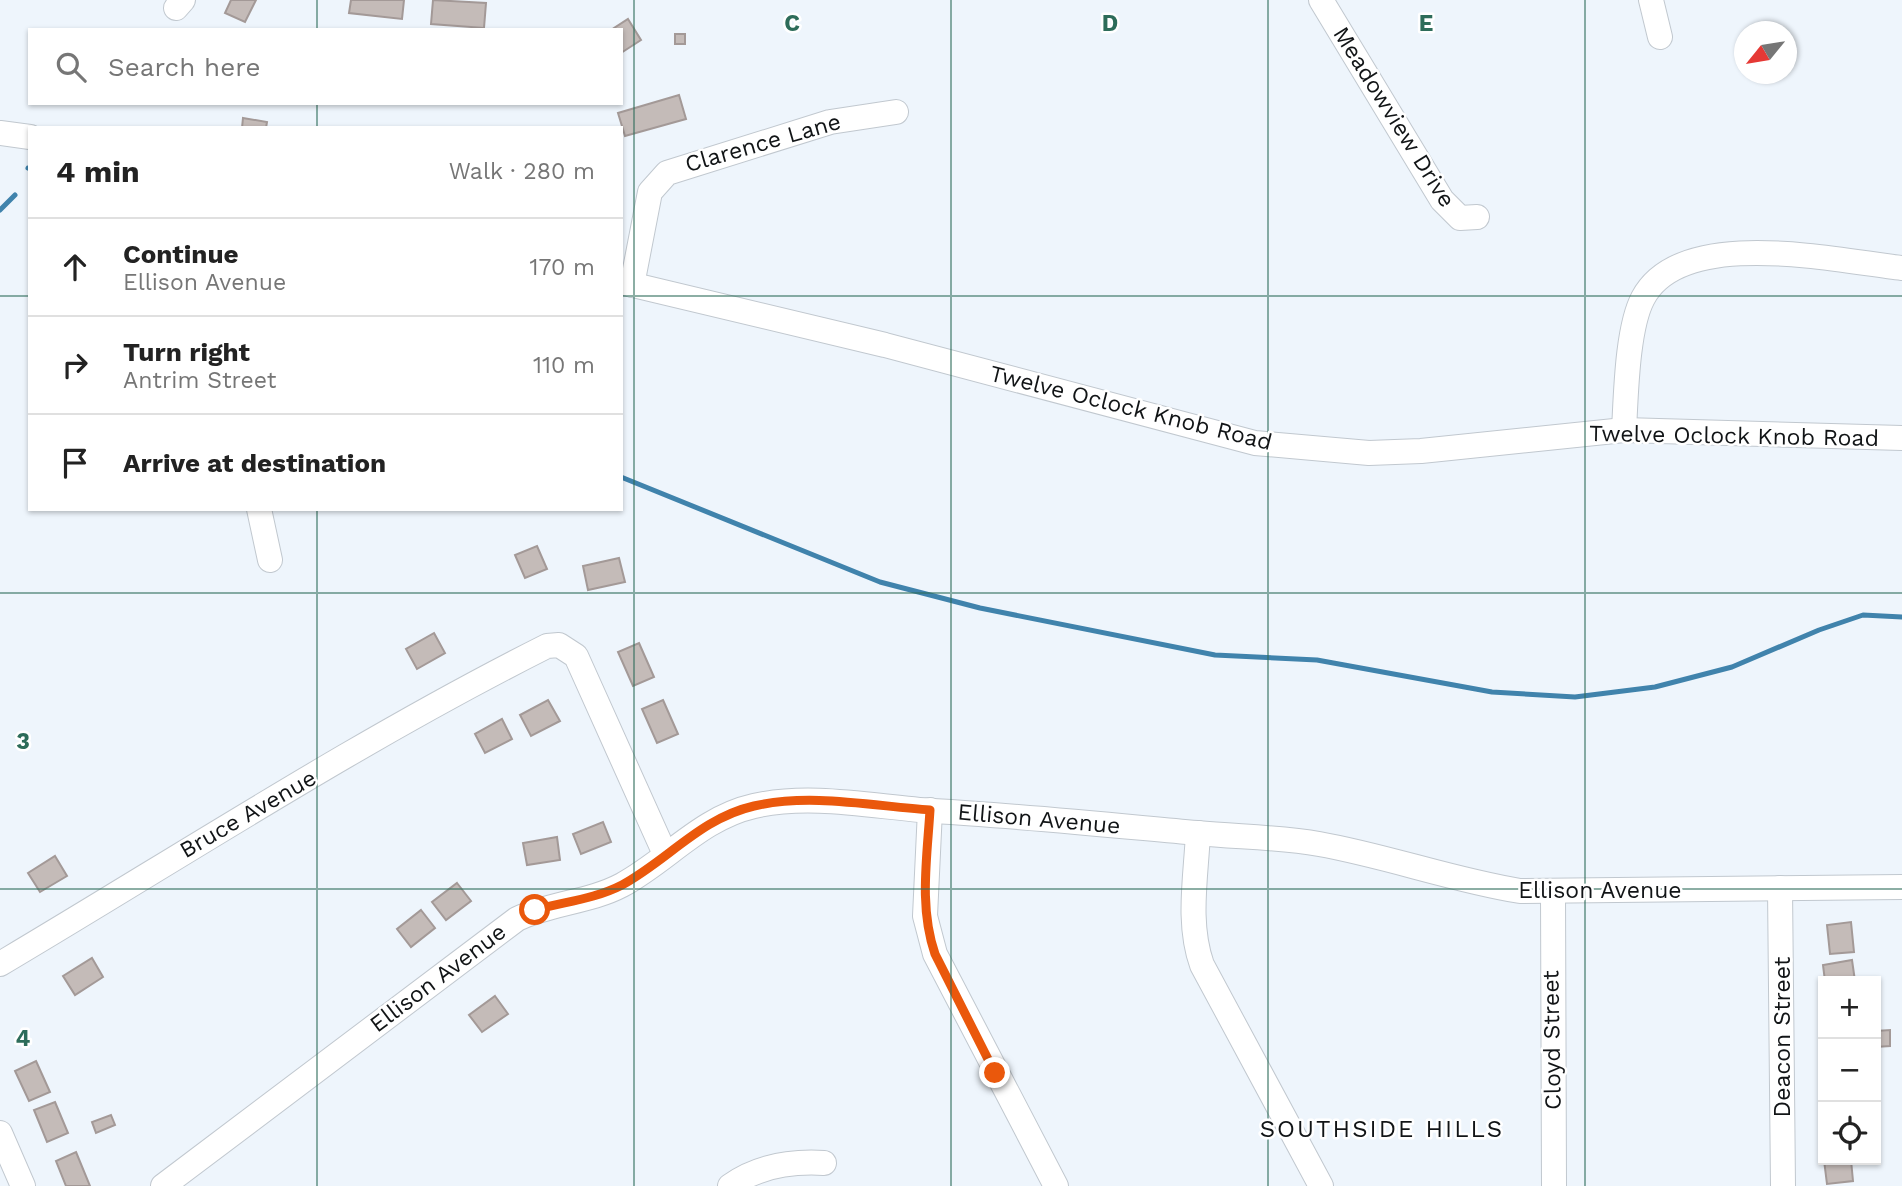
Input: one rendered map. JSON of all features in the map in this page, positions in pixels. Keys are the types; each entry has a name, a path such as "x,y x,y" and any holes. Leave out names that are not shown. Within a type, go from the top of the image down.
{"street":[{"name":"Meadowview Drive","path":"1321,0 1442,200 1460,218 1477,217"},
{"path":"1651,0 1660,37"},
{"name":"Clarence Lane","path":"627,284 650,192 667,173 830,122 896,112"},
{"path":"0,133 28,137"},
{"path":"1624,430 1627,382 1637,310 1653,283 1666,274 1718,256 1752,252 1787,253 1902,268"},
{"name":"Twelve Oclock Knob Road","path":"627,284 910,351 1255,443 1317,451 1421,452 1624,430 1902,438"},
{"path":"259,511 270,560"},
{"name":"Bruce Avenue","path":"0,964 185,850 499,670 547,646 559,645 576,656 664,855"},
{"name":"Ellison Avenue","path":"163,1186 517,919 535,910 605,893 624,884 705,826 755,806 816,802 1318,844 1418,866 1480,885 1553,893 1902,887"},
{"path":"930,810 925,916 931,943 995,1073 1056,1186"},
{"path":"1199,833 1193,929 1196,949 1202,965 1321,1186"},
{"name":"Deacon Street","path":"1780,888 1783,1186"},
{"name":"Cloyd Street","path":"1553,893 1554,1186"},
{"path":"0,1133 23,1186"},
{"path":"730,1186 760,1170 783,1164 824,1163"}],"building":[{"path":"231,0 256,0 245,22 225,13"},
{"path":"351,0 404,0 402,19 349,13"},
{"path":"433,0 486,3 484,28 431,24"},
{"path":"628,19 641,40 623,52 623,28 614,28"},
{"path":"675,34 685,34 685,44 675,44"},
{"path":"679,95 686,119 625,136 618,113"},
{"path":"243,118 267,122 266,126 242,126"},
{"path":"537,546 547,569 525,578 515,555"},
{"path":"619,558 625,582 588,590 583,566"},
{"path":"434,633 445,653 417,669 406,649"},
{"path":"639,643 654,677 633,686 618,652"},
{"path":"548,700 560,721 531,736 520,715"},
{"path":"663,700 678,734 657,743 642,709"},
{"path":"502,719 512,739 485,753 475,734"},
{"path":"603,822 611,842 581,854 573,834"},
{"path":"557,837 560,860 527,865 523,843"},
{"path":"55,856 67,876 40,892 28,873"},
{"path":"457,883 471,901 446,920 432,902"},
{"path":"421,910 435,928 411,947 397,929"},
{"path":"1851,922 1854,952 1830,954 1827,925"},
{"path":"92,958 103,977 75,995 63,976"},
{"path":"1852,960 1854,976 1824,976 1823,965"},
{"path":"495,996 508,1014 482,1032 469,1015"},
{"path":"1890,1030 1890,1046 1881,1047 1881,1031"},
{"path":"36,1061 50,1092 29,1101 15,1071"},
{"path":"55,1102 68,1133 47,1142 34,1110"},
{"path":"111,1115 115,1125 96,1133 92,1122"},
{"path":"76,1152 90,1186 66,1186 56,1161"},
{"path":"1825,1165 1851,1165 1853,1181 1827,1184"}],"waterway":[{"path":"0,210 15,195"},
{"path":"623,478 880,582 980,608 1215,655 1317,660 1492,692 1575,697 1655,687 1732,667 1819,630 1863,615 1902,617"}],"district":[{"name":"SOUTHSIDE HILLS","path":"1382,1129"}],"route":[{"path":"535,910 605,893 624,884 705,826 729,814 755,806 781,802 816,802 930,810 925,898 928,933 935,954 995,1073"}]}
